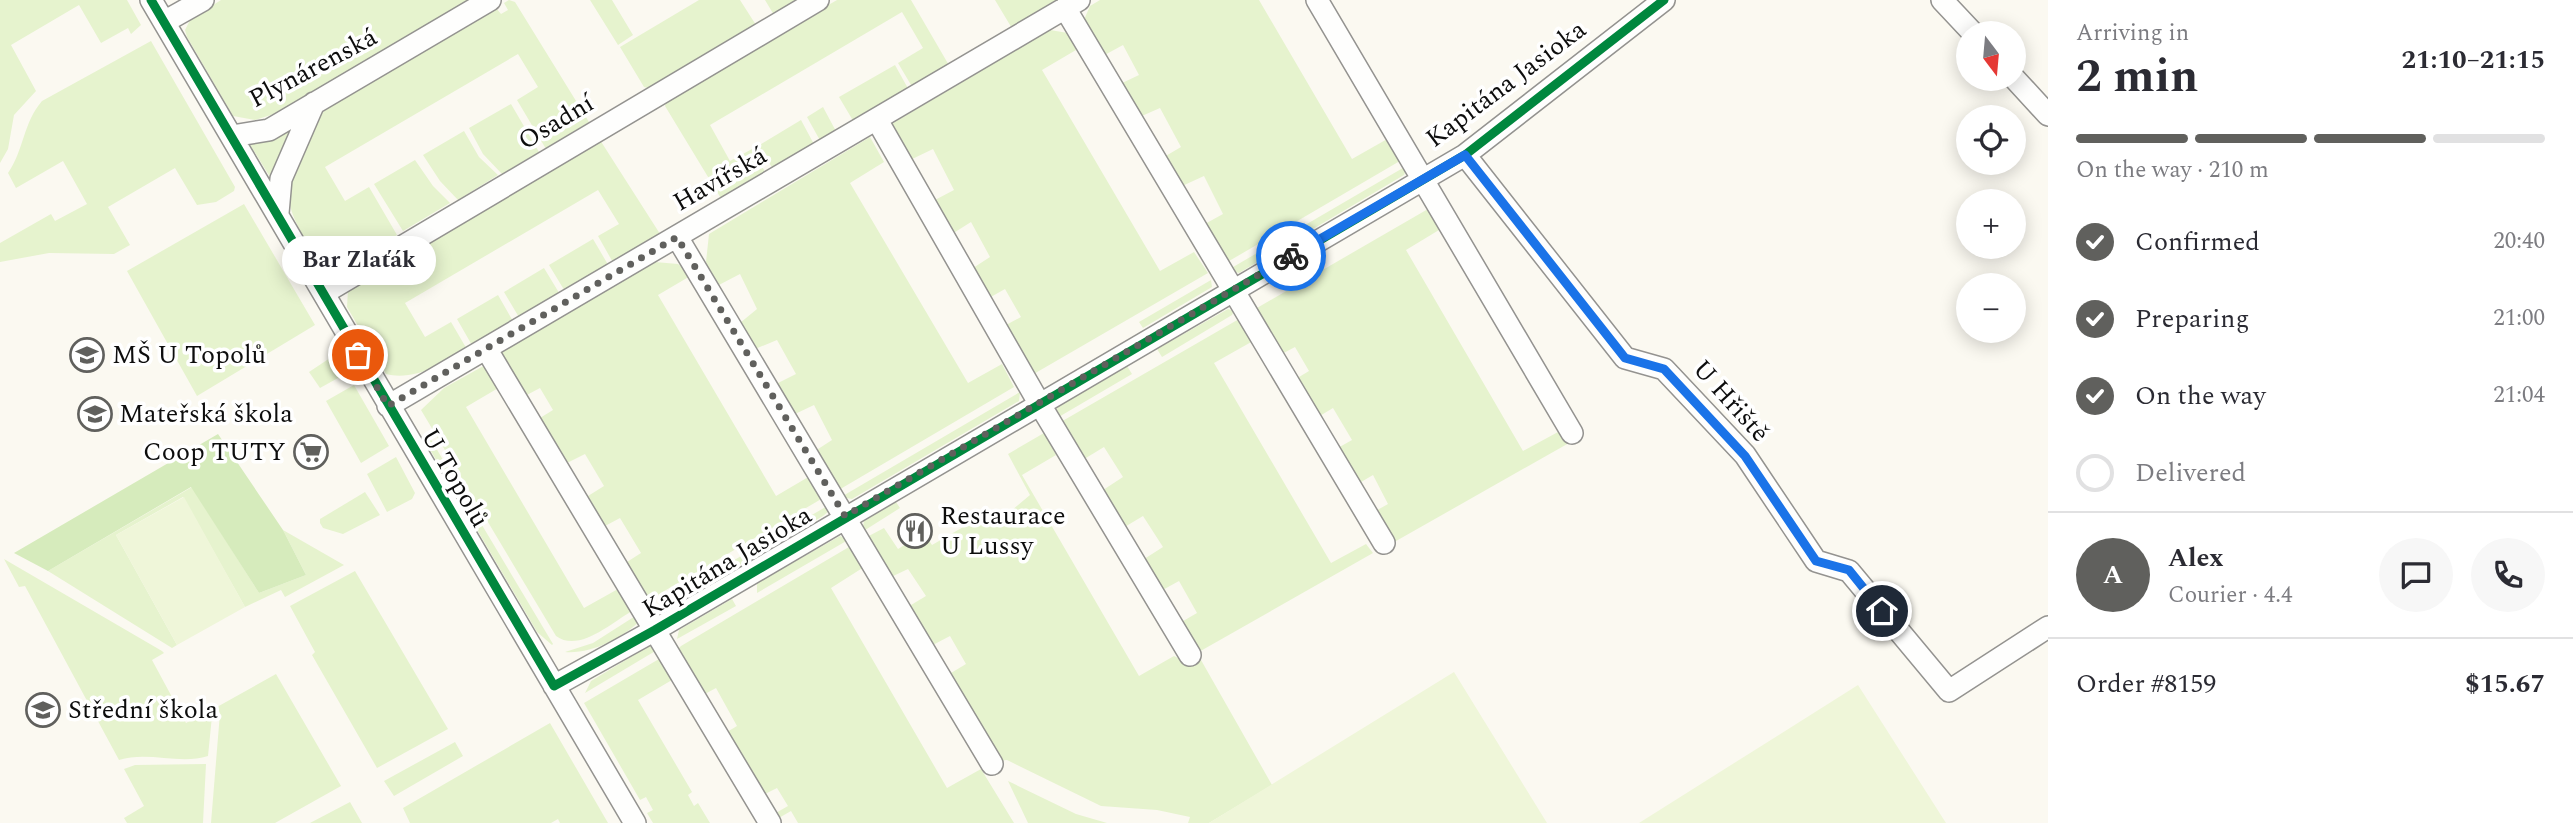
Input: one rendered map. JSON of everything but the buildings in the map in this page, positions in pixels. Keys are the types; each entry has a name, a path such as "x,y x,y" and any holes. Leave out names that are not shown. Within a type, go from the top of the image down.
{"street":[{"name":"U Topolů","path":"151,0 635,823"},
{"path":"164,22 203,0"},
{"name":"Plynárenská","path":"232,136 269,130 490,0"},
{"name":"Osadní","path":"324,293 818,0"},
{"path":"1317,0 1572,433"},
{"name":"Kapitána Jasioka","path":"554,686 655,630 845,516 1465,155 1664,0"},
{"path":"1942,0 1962,21"},
{"path":"1072,4 1232,290 1384,544"},
{"name":"Havířská","path":"388,406 1072,4"},
{"path":"2026,91 2048,115"},
{"path":"278,213 281,179 314,103"},
{"path":"877,120 1039,403 1190,655"},
{"name":"U Hřiště","path":"1465,155 1625,358 1664,369 1745,456 1816,561 1849,570 1949,691 2048,627"},
{"name":"Kapitána Jasioka","path":"677,237 992,764"},
{"name":"Kapitána Jasioka","path":"487,350 770,823"}],"green space":[{"path":"0,0 127,0 141,25 131,34 128,28 101,43 79,5 11,45 36,91 14,115 8,149 0,163"},
{"path":"221,0 467,1 277,113 255,120 233,116 185,30 190,20"},
{"path":"509,0 515,2 589,122 546,149 517,100 538,87 518,54 325,167 345,201 369,187 397,235 336,272 325,272 291,210 288,188 320,115 327,108 496,8 501,14 508,10 504,3"},
{"path":"590,0 612,0 633,35 618,45"},
{"path":"699,0 740,0 756,25 648,88 644,87 620,47"},
{"path":"765,0 800,0 774,15"},
{"path":"837,0 911,0 950,67 914,90 898,63 923,48 902,12 710,125 730,161 752,149 768,177 722,200 665,106 667,99"},
{"path":"995,0 1065,0 1013,30"},
{"path":"1100,0 1259,0 1352,159 1389,138 1405,158 1224,264 1203,225 1223,214 1204,176 1180,187 1164,157 1181,147 1160,108 1135,119 1118,85 1139,75 1123,45 1101,57 1083,22 1090,6"},
{"path":"1050,30 1068,33 1076,50 1042,70 1160,271 1194,252 1208,273 1032,375 1006,325 1021,317 1005,289 989,298 970,270 990,257 971,222 952,234 933,201 954,190 933,149 908,161 888,126"},
{"path":"151,41 235,187 234,191 216,202 197,205 175,168 108,207 130,245 114,254 49,253 0,262 0,243 51,214 55,221 87,204 63,161 16,188 8,173 36,109 42,101"},
{"path":"895,65 910,92 855,124 839,97"},
{"path":"511,104 539,152 502,174 483,154 469,128"},
{"path":"823,107 838,135 822,144 807,117"},
{"path":"801,120 816,148 775,172 758,146"},
{"path":"292,131 272,175 270,177 249,143"},
{"path":"464,131 479,157 498,175 458,200 440,181 423,155"},
{"path":"870,137 884,162 850,183 968,383 1002,364 1014,387 837,491 815,451 832,440 814,405 795,414 776,384 796,374 777,340 755,349 740,323 757,309 740,274 715,287 706,262 709,234"},
{"path":"600,140 662,237 615,266 598,236 619,224 598,190 405,303 425,337 451,322 468,351 418,373 396,376 386,374 347,307 348,290"},
{"path":"415,160 433,186 450,203 403,231 374,184"},
{"path":"1408,165 1404,175 1239,273 1228,270"},
{"path":"244,204 315,325 197,396 127,271"},
{"path":"1428,209 1435,217 1439,230 1406,250 1523,451 1558,432 1569,443 1389,545 1372,513 1388,504 1373,475 1356,485 1336,449 1352,440 1333,408 1318,417 1294,380 1309,371 1295,347 1278,356 1250,312"},
{"path":"593,239 610,268 566,293 549,265"},
{"path":"655,262 678,264 692,275 658,295 776,496 810,476 823,498 649,600 627,562 641,553 620,518 605,526 588,496 604,486 585,454 567,463 540,418 553,410 540,388 523,397 498,354"},
{"path":"544,268 561,296 520,319 504,292"},
{"path":"1211,280 1212,287 1143,328 1139,322"},
{"path":"498,295 514,323 473,347 457,319"},
{"path":"1228,309 1234,311 1232,315 1162,357 1157,349"},
{"path":"1239,319 1253,341 1214,363 1331,563 1366,544 1373,553 1197,653 1272,785 1209,823 1188,823 1190,817 1157,810 1101,806 1007,760 997,761 946,676 966,664 950,636 929,647 906,608 926,596 908,569 889,578 865,538 884,528 898,549 924,533 932,545 991,511 999,524 1011,518 1011,511 1030,495 1008,454 1044,433 1056,455 1022,475 1139,676 1174,656 1178,658 1193,654 1178,624 1197,613 1179,581 1159,592 1141,561 1163,547 1143,516 1123,528 1100,492 1123,477 1104,447 1081,461 1059,423"},
{"path":"330,358 340,361 347,373 320,388 309,372"},
{"path":"487,364 500,387 466,407 584,608 618,589 632,611 585,639 565,640 556,636 421,410 444,388"},
{"path":"1127,366 1132,374 1057,418 1056,408"},
{"path":"354,385 389,446 361,463 326,401"},
{"path":"1020,392 1019,401 852,499 841,497"},
{"path":"218,434 283,530 306,575 259,593 191,487 48,571 14,553"},
{"path":"430,438 552,645 537,632 425,441"},
{"path":"396,457 415,493 412,499 387,512 367,474"},
{"path":"192,487 259,593 306,575 283,530 344,565 285,597 281,590 245,607 183,497 116,535 177,645 172,648 48,571"},
{"path":"365,492 380,515 343,534 323,528 320,519"},
{"path":"184,497 245,607 177,645 116,535"},
{"path":"896,502 900,508 862,532 864,521"},
{"path":"829,505 830,510 823,516 671,605 659,609 655,606"},
{"path":"840,536 848,540 757,593 757,583"},
{"path":"849,547 864,567 831,588 947,788 981,769 1014,823 798,823 791,811 777,819 774,814 788,806 777,788 763,795 727,732 737,726 716,688 703,695 677,650"},
{"path":"4,559 162,651 164,653 152,660 186,723 209,711 212,716 208,756 119,760 25,586 19,587"},
{"path":"355,571 448,729 377,768 312,655 315,652 290,606"},
{"path":"732,599 736,606 677,639 679,630"},
{"path":"640,613 642,619 616,638 586,650 565,652 593,643"},
{"path":"649,646 657,650 585,693 591,681"},
{"path":"659,659 672,680 638,700 692,792 688,795 694,806 698,803 710,823 653,823 647,813 653,810 646,797 640,800 584,703"},
{"path":"1454,672 1547,823 1209,823"},
{"path":"276,674 341,786 275,823 211,823 220,713 217,707"},
{"path":"1858,685 1946,823 1639,823"},
{"path":"550,723 608,823 560,823 558,819 551,823 410,823 403,808"},
{"path":"455,742 463,756 394,796 384,781"},
{"path":"206,764 203,823 127,823 124,818 144,806 124,769 135,765"},
{"path":"1008,781 1076,814 1107,823 1028,823"},
{"path":"350,802 362,823 310,823"}],"cycle path":[{"path":"151,0 554,686 655,630 1465,155 1664,0"}],"way so far":[{"path":"358,355 388,406 677,237 845,516 1291,256"}],"place":[{"name":"MŠ U Topolů","path":"87,355"},
{"name":"Bar Zlaťák","path":"358,355"},
{"name":"Mateřská škola","path":"95,414"},
{"name":"Coop TUTY","path":"311,452"},
{"name":"Restaurace U Lussy","path":"915,531"},
{"name":"Střední škola","path":"43,710"}],"route":[{"path":"1291,256 1465,155 1625,358 1664,369 1745,456 1816,561 1849,570 1882,611"}]}
